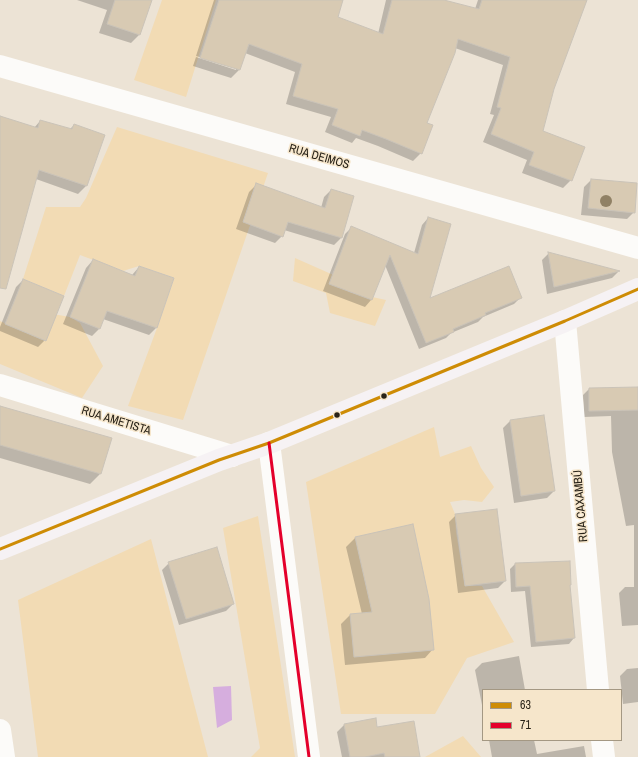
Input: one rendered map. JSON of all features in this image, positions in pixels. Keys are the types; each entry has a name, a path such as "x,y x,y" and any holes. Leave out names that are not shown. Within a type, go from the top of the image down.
{"main road":[{"path":"0,549 219,460 269,443 565,321 638,289"}],"street":[{"name":"RUA DEIMOS","path":"0,66 638,248"},
{"name":"RUA CAXAMBÚ","path":"565,321 598,689"},
{"name":"RUA AMETISTA","path":"0,385 232,456"},
{"path":"269,443 309,757"},
{"path":"0,730 4,757"},
{"path":"602,741 604,757"}],"shaded area":[{"path":"162,0 216,0 186,97 134,80"},
{"path":"117,127 268,173 183,420 128,406 174,278 139,266 123,271 80,255 64,296 23,279 46,207 80,207 86,198"},
{"path":"295,258 338,277 349,292 386,300 375,326 330,313 326,293 293,281"},
{"path":"53,314 70,317 80,323 103,366 82,398 0,364 0,321 45,341"},
{"path":"434,427 440,457 471,446 481,468 494,487 482,502 464,500 450,502 455,514 456,532 465,586 482,586 514,642 467,658 435,714 341,714 306,482"},
{"path":"258,516 295,757 251,757 260,748 223,528"},
{"path":"151,539 208,757 38,757 18,600"},
{"path":"231,686 232,720 217,728 213,687"},
{"path":"463,736 481,757 425,757"}],"building":[{"path":"115,0 152,0 140,35 107,24"},
{"path":"219,0 343,0 338,17 383,34 392,0 444,0 479,9 482,0 587,0 554,89 543,131 585,147 572,181 529,165 534,152 491,134 501,108 497,107 510,57 458,39 455,53 427,123 433,125 422,154 362,130 360,136 332,125 338,109 293,96 302,64 249,44 240,70 200,58"},
{"path":"0,116 38,128 40,120 72,129 74,124 105,135 87,186 39,170 6,289 0,288"},
{"path":"591,179 637,183 635,213 588,208"},
{"path":"256,183 325,208 331,189 354,196 342,238 288,222 283,237 243,222"},
{"path":"428,217 451,224 430,298 509,266 522,298 485,313 486,315 453,329 454,332 426,343 390,255 372,300 329,284 351,226 418,254"},
{"path":"548,252 620,271 554,287"},
{"path":"93,259 135,276 139,266 174,278 157,328 107,311 100,329 70,317"},
{"path":"23,279 64,296 46,341 5,324"},
{"path":"638,387 638,410 589,411 589,388"},
{"path":"0,406 112,438 101,474 0,445"},
{"path":"544,415 555,491 521,496 510,420"},
{"path":"497,509 506,581 465,586 455,514"},
{"path":"413,524 429,599 434,650 354,657 350,614 372,612 355,537"},
{"path":"217,547 234,604 186,619 168,562"},
{"path":"570,561 570,585 575,638 536,642 530,586 516,587 515,563"},
{"path":"376,718 377,727 414,721 420,757 385,757 384,753 365,757 350,757 344,724"}],"transit line":[{"name":"63","path":"0,549 219,460 269,443 565,321 638,289"},
{"name":"71","path":"269,443 309,757"}]}
